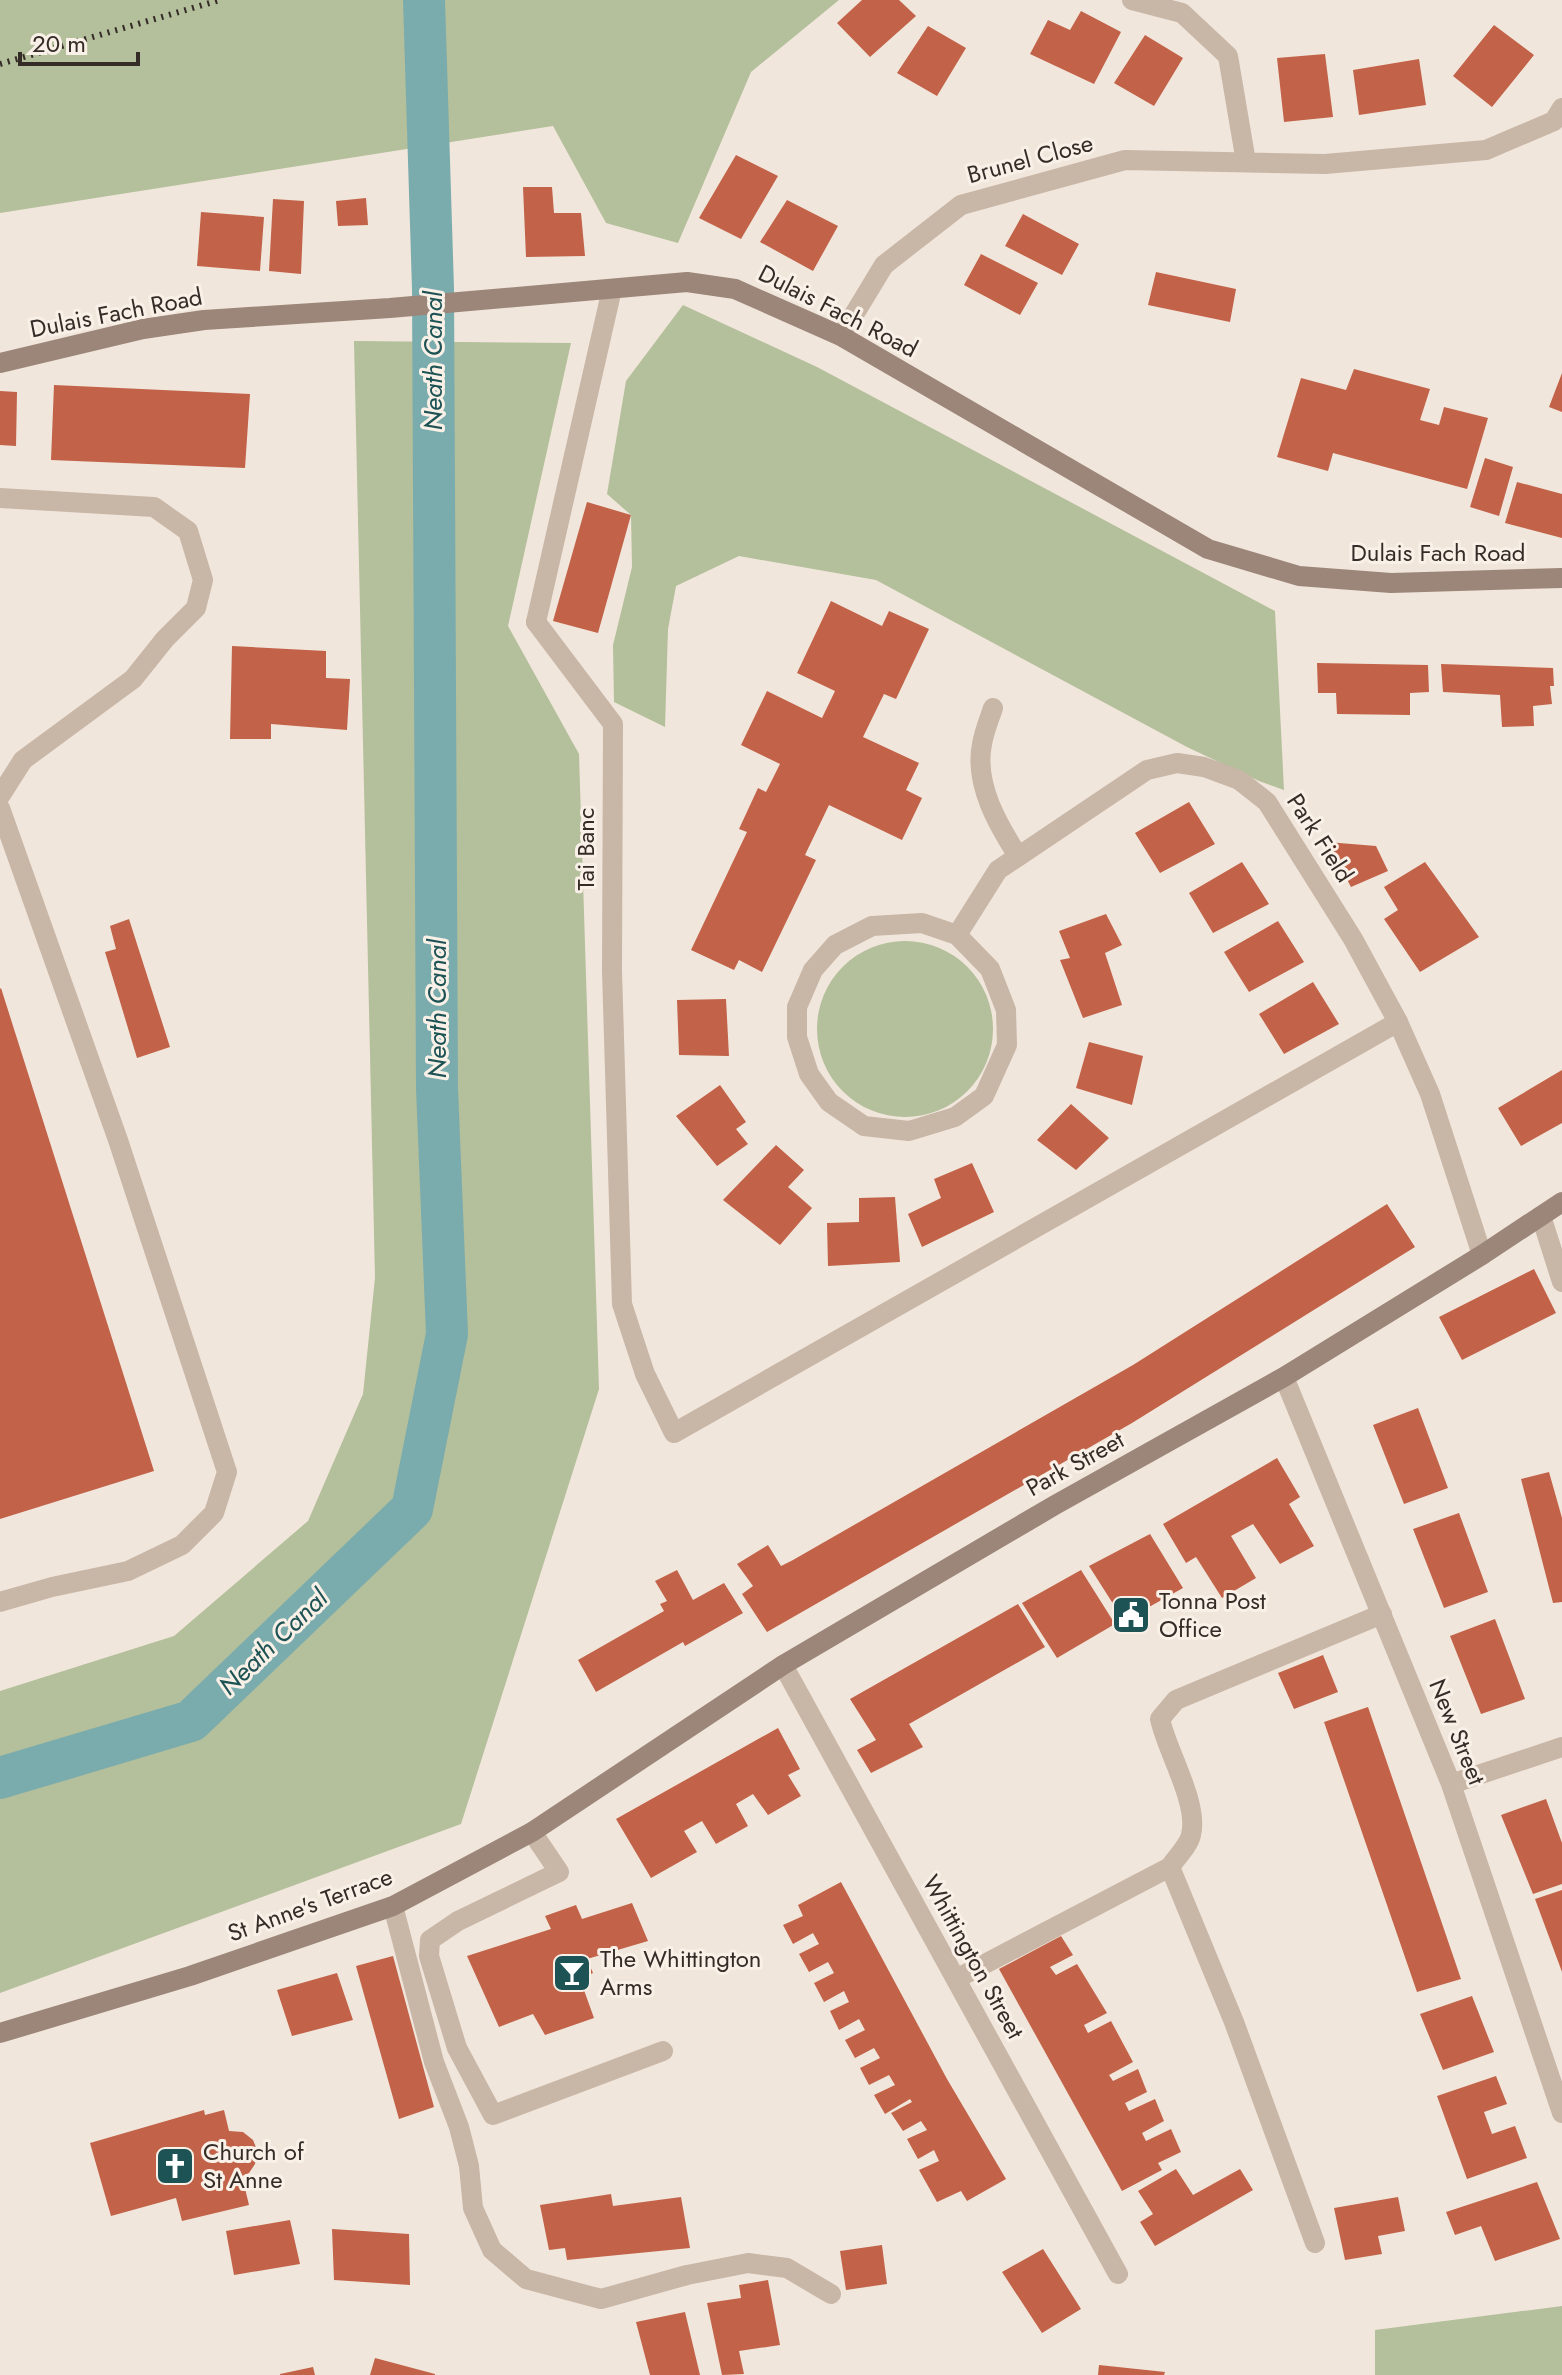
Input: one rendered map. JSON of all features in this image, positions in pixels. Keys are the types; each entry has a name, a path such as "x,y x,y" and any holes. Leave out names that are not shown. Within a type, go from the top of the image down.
{"main road":[{"name":"Dulais Fach Road","path":"0,363 143,329 204,320 390,308 687,282 735,289 841,336 1208,549 1299,576 1391,583 1562,578"},
{"name":"Park Street","path":"616,1775 783,1665 1055,1505 1284,1377 1562,1202"},
{"name":"St Anne's Terrace","path":"0,2033 190,1976 393,1906 532,1832 616,1775"}],"street":[{"path":"1132,0 1182,13 1228,56 1246,162"},
{"name":"Brunel Close","path":"841,336 884,265 961,205 1125,160 1325,164 1486,150 1554,121 1562,108"},
{"name":"Tai Banc","path":"612,289 536,622 613,724 612,971 622,1304 645,1374 674,1433 1398,1022"},
{"path":"0,498 154,507 188,531 203,580 196,608 165,639 133,679 23,760 0,796"},
{"path":"993,708 981,745 981,769 998,824 1018,856"},
{"name":"Park Field","path":"957,935 998,870 1147,770 1177,763 1204,767 1239,780 1267,802 1353,939 1398,1022 1430,1094 1482,1255"},
{"path":"0,808 118,1140 227,1472 214,1513 182,1545 128,1571 0,1602"},
{"path":"922,923 957,935 990,969 1006,1010 1007,1045 984,1096 955,1117 909,1131 864,1126 829,1102 809,1074 797,1037 797,1007 813,970 835,945 872,926 922,923"},
{"path":"1541,1216 1562,1282"},
{"name":"New Street","path":"1284,1377 1451,1784 1562,2113"},
{"path":"956,1979 1170,1867 1191,1836 1190,1806 1164,1739 1160,1719 1176,1700 1382,1614"},
{"name":"Whittington Street","path":"783,1665 1118,2274"},
{"path":"1451,1784 1562,1747"},
{"path":"532,1832 559,1872 458,1921 430,1940 429,1956 457,2048 493,2115 663,2051"},
{"path":"1170,1867 1234,2022 1315,2243"},
{"path":"393,1906 434,2062 466,2153 473,2208 492,2250 526,2279 601,2299 687,2275 748,2263 787,2268 831,2294"}],"green space":[{"path":"0,0 839,0 751,72 678,243 606,223 553,126 0,213"},
{"path":"683,305 817,367 1275,611 1284,790 1187,747 876,580 739,556 676,586 668,629 665,727 614,702 613,645 632,567 631,515 607,494 626,381"},
{"path":"354,341 571,343 508,626 579,754 599,1389 461,1824 0,1993 0,1691 174,1636 308,1521 363,1394 375,1278"},
{"path":"905,941 938,948 967,967 986,996 993,1029 986,1062 967,1091 938,1110 905,1117 872,1110 843,1091 824,1062 817,1029 824,996 843,967 872,948"},
{"path":"1562,2306 1562,2375 1375,2375 1375,2330"}],"building":[{"path":"862,0 899,0 916,16 870,57 837,23"},
{"path":"1081,11 1121,32 1094,84 1030,54 1048,20 1070,30"},
{"path":"1494,25 1534,55 1492,107 1453,76"},
{"path":"928,26 966,48 937,96 897,73"},
{"path":"1145,35 1183,58 1154,106 1114,83"},
{"path":"1325,54 1333,117 1284,122 1277,58"},
{"path":"1419,59 1426,105 1359,115 1353,70"},
{"path":"736,155 778,176 741,239 699,218"},
{"path":"523,187 552,187 554,213 581,213 585,256 526,257"},
{"path":"366,198 368,225 338,226 336,201"},
{"path":"273,199 304,201 301,274 269,271"},
{"path":"787,200 838,226 813,271 760,242"},
{"path":"201,212 264,217 260,271 197,266"},
{"path":"1023,214 1079,244 1062,275 1005,246"},
{"path":"981,254 1038,283 1020,315 964,285"},
{"path":"1156,272 1236,289 1230,322 1148,305"},
{"path":"1354,369 1430,389 1420,420 1439,425 1444,407 1488,418 1467,489 1333,453 1328,471 1277,457 1301,378 1346,390"},
{"path":"1562,373 1562,412 1549,407"},
{"path":"54,385 250,394 245,468 51,460"},
{"path":"0,391 17,392 16,446 0,445"},
{"path":"1485,458 1513,467 1499,516 1470,507"},
{"path":"1517,482 1562,494 1562,538 1505,523"},
{"path":"587,502 631,515 598,633 553,621"},
{"path":"831,601 882,626 889,611 929,629 896,699 884,694 863,737 919,763 906,790 922,798 902,840 829,805 805,855 816,860 762,972 739,960 734,970 691,950 747,832 739,829 758,788 766,792 780,764 741,745 767,691 822,718 835,691 797,673"},
{"path":"232,646 326,651 326,678 350,679 347,730 271,724 271,739 230,739"},
{"path":"1317,663 1428,665 1429,692 1410,693 1410,715 1337,714 1336,693 1318,693"},
{"path":"1441,664 1553,668 1554,686 1550,686 1552,704 1533,706 1534,726 1502,727 1500,695 1443,692"},
{"path":"1189,802 1215,844 1160,873 1135,833"},
{"path":"1327,842 1376,846 1388,871 1351,887"},
{"path":"1242,862 1269,904 1213,933 1189,893"},
{"path":"1425,862 1479,937 1420,972 1384,919 1398,910 1384,887"},
{"path":"1106,914 1122,945 1105,953 1122,1005 1083,1018 1060,960 1070,958 1059,931"},
{"path":"129,919 170,1047 137,1058 105,952 116,949 110,926"},
{"path":"1278,921 1304,962 1249,992 1224,952"},
{"path":"1313,982 1339,1024 1284,1054 1259,1014"},
{"path":"0,989 154,1471 0,1519"},
{"path":"726,999 729,1056 679,1055 677,1000"},
{"path":"1089,1042 1143,1056 1132,1105 1076,1088"},
{"path":"1562,1070 1562,1123 1521,1146 1498,1108"},
{"path":"720,1085 746,1122 736,1129 748,1144 717,1166 676,1116"},
{"path":"1071,1104 1109,1138 1076,1170 1037,1140"},
{"path":"776,1145 804,1170 788,1187 812,1208 780,1245 723,1200"},
{"path":"972,1163 994,1212 922,1247 908,1214 941,1198 934,1179"},
{"path":"895,1197 900,1262 828,1266 827,1223 859,1222 859,1198"},
{"path":"1387,1204 1415,1247 1132,1423 767,1632 742,1594 753,1586 737,1564 768,1545 781,1566 793,1560 1133,1365"},
{"path":"1534,1269 1556,1313 1462,1360 1439,1317"},
{"path":"1418,1408 1448,1488 1404,1504 1373,1425"},
{"path":"1277,1458 1300,1497 1289,1504 1314,1546 1280,1564 1253,1524 1231,1536 1256,1578 1222,1598 1196,1557 1186,1563 1163,1524"},
{"path":"1549,1472 1562,1518 1562,1602 1553,1603 1521,1479"},
{"path":"1459,1513 1488,1592 1444,1608 1413,1529"},
{"path":"1150,1534 1183,1588 1124,1621 1089,1566"},
{"path":"677,1570 693,1600 724,1583 743,1613 685,1646 683,1642 596,1692 578,1660 664,1611 660,1604 667,1601 655,1581"},
{"path":"1081,1570 1115,1624 1057,1658 1022,1603"},
{"path":"1018,1604 1045,1647 909,1724 923,1747 871,1773 857,1750 876,1740 850,1699"},
{"path":"1495,1619 1525,1699 1481,1714 1450,1636"},
{"path":"1323,1655 1338,1692 1294,1709 1278,1673"},
{"path":"1368,1707 1461,1979 1417,1992 1324,1722"},
{"path":"778,1728 800,1769 788,1775 801,1796 768,1815 753,1794 736,1804 748,1826 716,1844 702,1821 684,1831 697,1852 651,1878 616,1819"},
{"path":"1546,1799 1562,1843 1562,1884 1533,1894 1501,1815"},
{"path":"841,1882 947,2079 1006,2179 967,2201 961,2191 937,2202 919,2170 939,2161 934,2150 918,2159 907,2139 927,2130 921,2121 903,2131 891,2113 912,2102 910,2099 885,2114 874,2095 895,2085 889,2075 869,2085 860,2068 880,2058 874,2048 855,2058 845,2040 865,2030 859,2019 839,2030 830,2011 849,2002 844,1991 824,2002 814,1983 834,1973 828,1962 809,1972 799,1954 819,1944 813,1933 793,1944 783,1925 803,1916 798,1905"},
{"path":"1562,1890 1562,1972 1535,1899"},
{"path":"632,1903 648,1941 587,1959 593,1973 580,1979 594,2018 545,2035 533,2014 499,2027 467,1956 551,1929 545,1916 576,1905 582,1919"},
{"path":"1061,1936 1073,1955 1050,1967 1056,1975 1077,1964 1107,2013 1084,2025 1088,2033 1111,2021 1133,2062 1109,2075 1113,2081 1138,2069 1147,2092 1125,2103 1129,2111 1155,2099 1164,2121 1142,2133 1146,2141 1171,2129 1181,2152 1158,2163 1162,2170 1122,2191 999,1969"},
{"path":"393,1956 434,2107 399,2119 356,1966"},
{"path":"337,1973 353,2020 292,2036 277,1990"},
{"path":"1472,1996 1494,2052 1443,2070 1420,2014"},
{"path":"1496,2076 1507,2104 1484,2112 1492,2134 1515,2126 1527,2158 1467,2179 1437,2096"},
{"name":"Church of St Anne","path":"204,2110 205,2115 224,2110 229,2131 243,2132 253,2140 258,2152 255,2164 249,2173 242,2176 249,2205 182,2221 176,2198 111,2216 90,2143"},
{"path":"1176,2169 1193,2195 1240,2169 1253,2190 1155,2246 1140,2222 1153,2214 1138,2191"},
{"path":"1537,2182 1560,2239 1495,2261 1481,2226 1455,2235 1446,2212"},
{"path":"611,2194 613,2206 681,2197 690,2248 567,2260 565,2248 549,2250 540,2205"},
{"path":"1398,2197 1405,2231 1378,2236 1382,2254 1345,2260 1334,2208"},
{"path":"290,2220 300,2264 234,2275 226,2231"},
{"path":"332,2229 409,2234 410,2285 334,2280"},
{"path":"882,2245 887,2284 846,2290 840,2251"},
{"path":"1043,2249 1081,2309 1042,2333 1002,2272"},
{"path":"768,2280 780,2345 739,2351 744,2374 722,2375 707,2303 741,2298 739,2285"},
{"path":"685,2312 700,2375 650,2375 636,2322"},
{"path":"375,2358 435,2374 435,2375 370,2375"},
{"path":"1099,2365 1165,2372 1164,2375 1098,2375"},
{"path":"313,2367 315,2375 280,2375 280,2374"}],"waterway":[{"name":"Neath Canal","path":"0,1778 191,1721 412,1509 447,1334 437,1088 433,289 424,0"}],"railway":[{"path":"0,64 220,0"}],"place":[{"name":"Tonna Post Office","path":"1131,1615"},
{"name":"The Whittington Arms","path":"572,1973"},
{"name":"Church of St Anne","path":"175,2166"}]}
